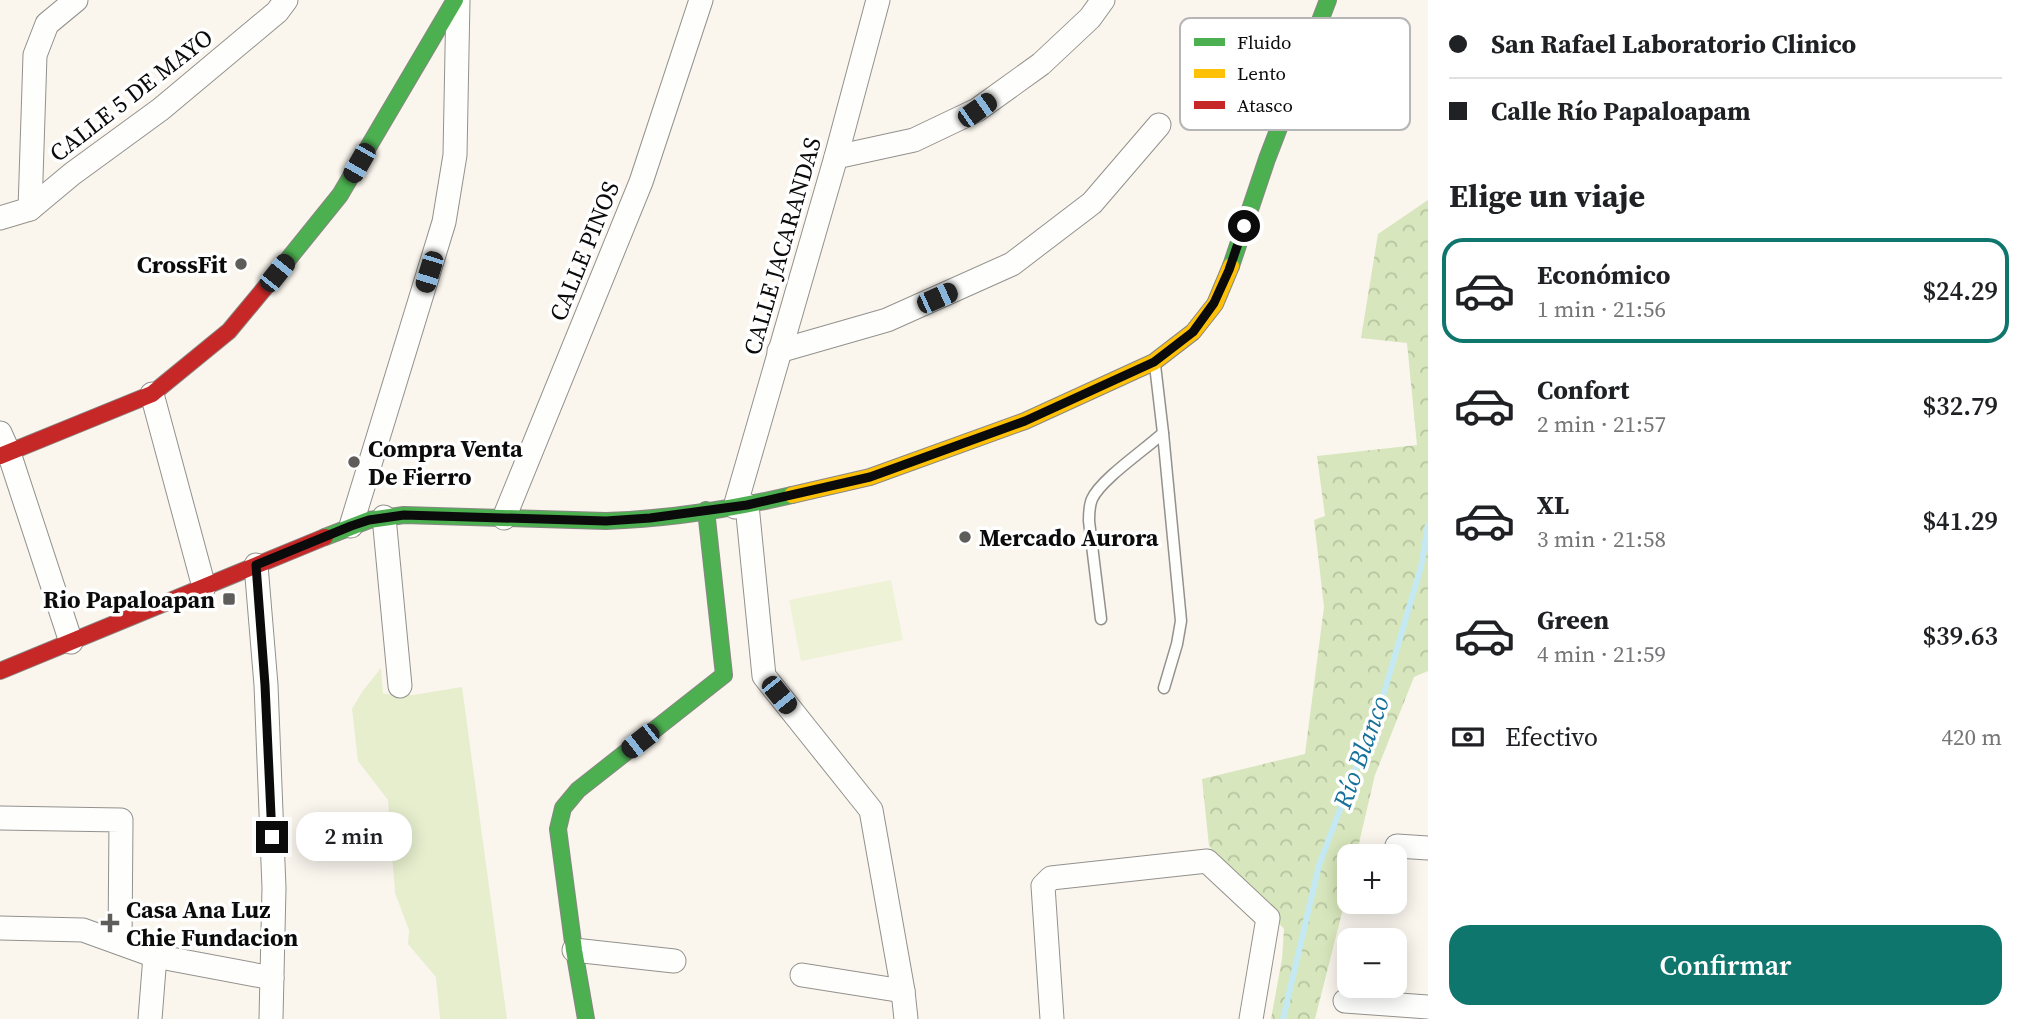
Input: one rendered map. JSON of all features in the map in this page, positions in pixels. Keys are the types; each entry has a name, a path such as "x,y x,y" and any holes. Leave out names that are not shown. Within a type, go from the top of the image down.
{"main road":[{"path":"3,447 152,394 229,331 340,195 456,0"},
{"path":"1321,18 1328,0"},
{"path":"0,671 351,526 384,517 404,515 606,521 741,506 870,477 1025,421 1154,362 1193,332 1214,303 1229,270 1278,130"},
{"path":"586,1019 558,829 563,808 578,790 724,675 706,510"}],"street":[{"path":"30,209 34,55 47,24 76,0"},
{"path":"351,526 444,222 455,155 456,0"},
{"name":"CALLE PINOS","path":"504,518 640,182 701,0"},
{"name":"CALLE JACARANDAS","path":"741,506 779,351 836,157 878,0"},
{"path":"836,157 914,140 977,110 1041,64 1090,18 1104,0"},
{"name":"CALLE 5 DE MAYO","path":"0,218 30,209 72,174 161,109 276,4"},
{"path":"779,351 887,320 1012,264 1093,204 1158,125"},
{"path":"152,394 204,587"},
{"path":"3,447 71,642"},
{"path":"741,506 764,676 871,810 906,1019"},
{"path":"384,517 400,686"},
{"path":"256,565 265,685 274,888 271,1019"},
{"path":"0,818 121,820 120,943"},
{"path":"1407,847 1428,848"},
{"path":"1052,1019 1043,886 1051,878 1207,860 1268,918 1251,1019"},
{"path":"0,928 83,930 155,956 272,978"},
{"path":"574,950 674,961"},
{"path":"150,1019 155,956"},
{"path":"802,975 903,991"},
{"path":"1345,1001 1428,1007"}],"lane":[{"path":"1154,362 1181,621 1164,688"},
{"path":"1101,619 1089,521 1091,501 1097,491 1163,433"}],"green space":[{"path":"1428,200 1428,671 1414,677 1375,775 1359,844 1337,844 1337,914 1342,914 1315,1019 1271,1019 1282,959 1284,929 1209,846 1202,779 1305,754 1324,607 1314,520 1325,516 1317,456 1417,445 1407,343 1361,338 1378,234"},
{"path":"891,580 903,640 801,661 789,600"},
{"path":"381,668 383,694 413,695 462,687 507,1019 440,1019 436,977 408,944 409,930 395,893 388,800 358,761 352,709"}],"waterway":[{"name":"Río Blanco","path":"1283,1019 1319,865 1383,696 1421,567 1428,525"}],"traffic: fast":[{"path":"273,278 340,195 455,0"},
{"path":"1321,18 1328,0"},
{"path":"1231,266 1278,130"},
{"path":"325,537 369,520 404,515 629,520 746,505 792,495"},
{"path":"586,1019 558,829 563,808 578,790 724,675 706,510"}],"traffic: slow":[{"path":"792,495 870,477 1025,421 1154,362 1193,332 1215,304 1231,266"}],"traffic: jam":[{"path":"0,456 152,394 229,331 273,278"},
{"path":"0,671 325,537"}],"place":[{"name":"CrossFit","path":"241,264"},
{"name":"Compra Venta De Fierro","path":"354,462"},
{"name":"Mercado Aurora","path":"965,537"},
{"name":"Rio Papaloapan","path":"229,599"},
{"name":"Casa Ana Luz Chie Fundacion","path":"110,923"}],"route":[{"path":"272,837 256,565 351,526 384,517 404,515 606,521 650,518 747,505 870,477 1025,421 1154,362 1193,332 1214,303 1244,226"}]}
